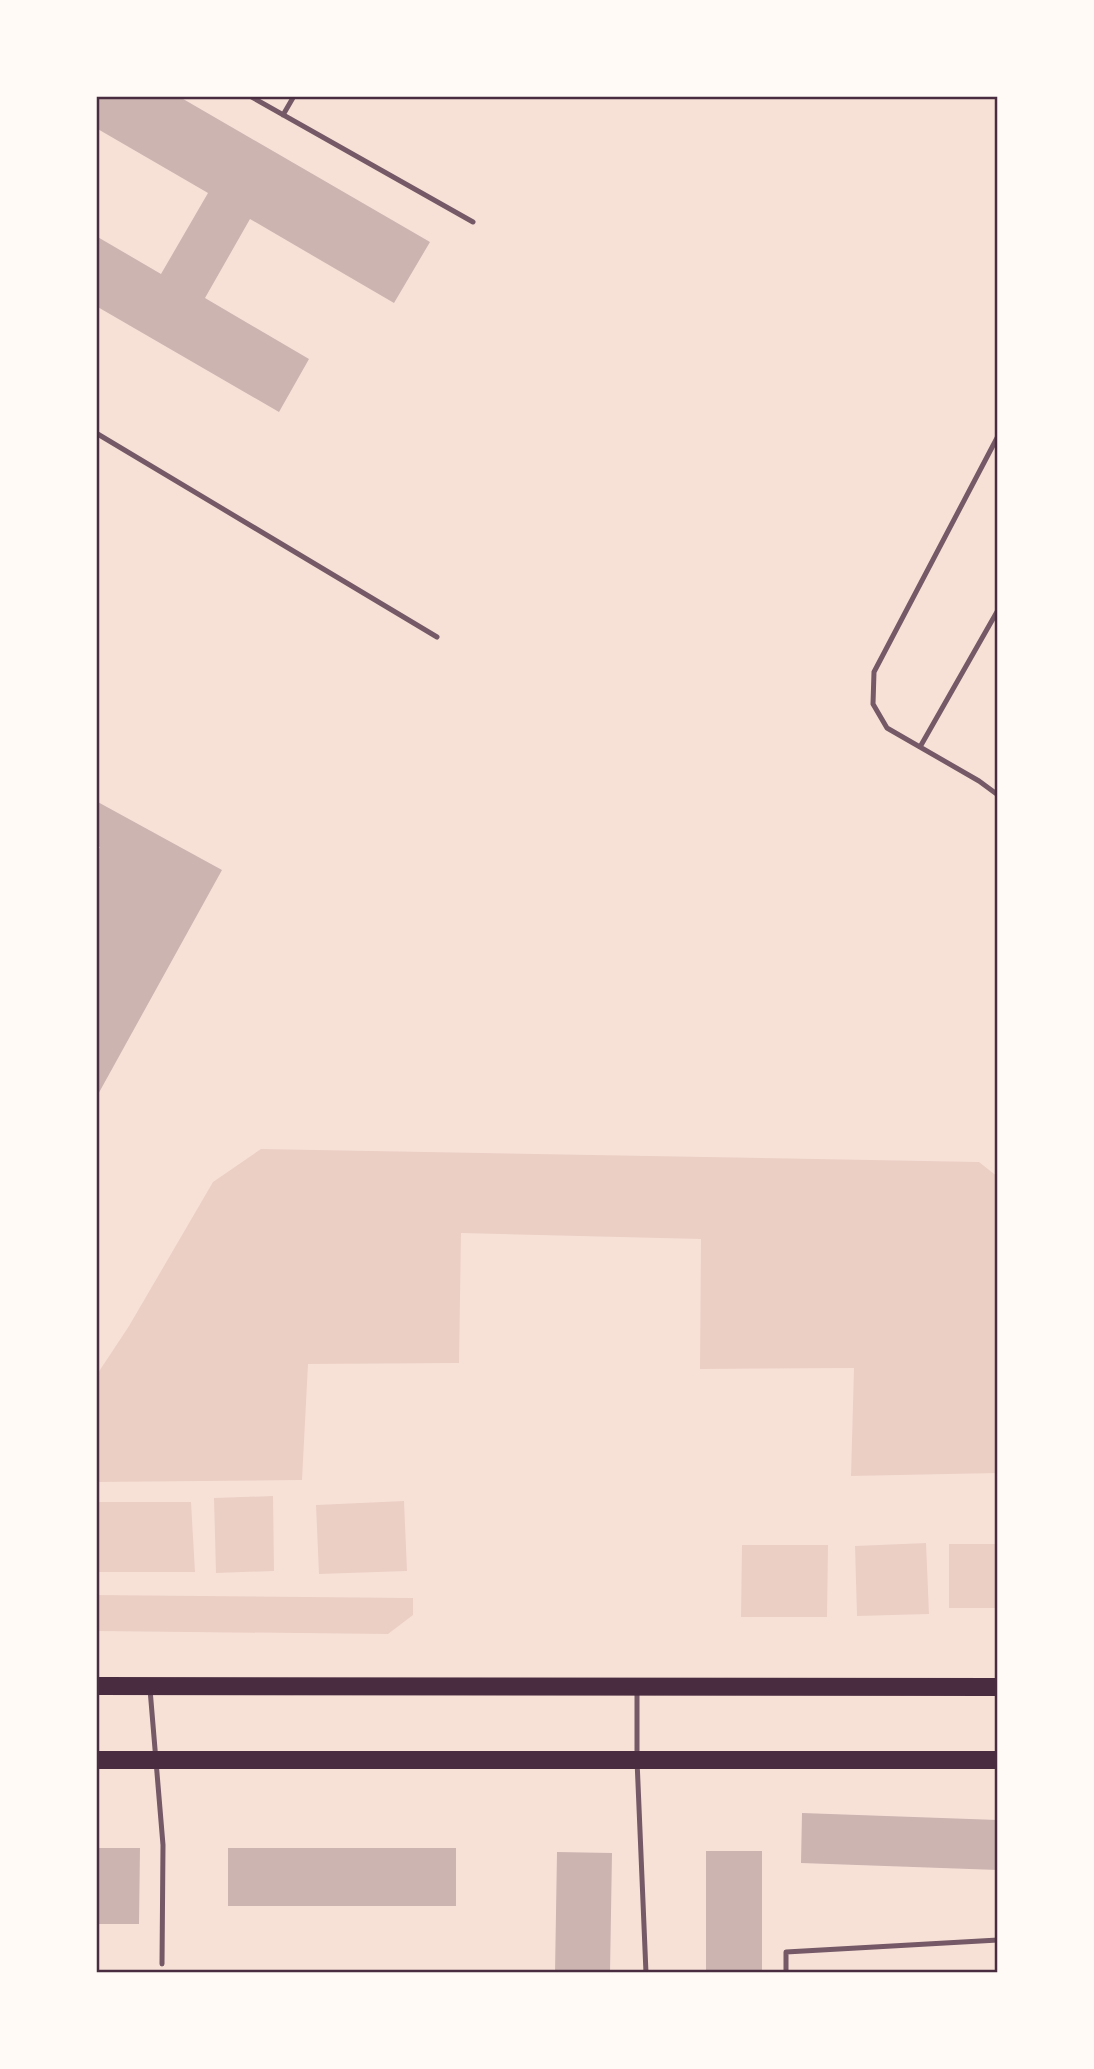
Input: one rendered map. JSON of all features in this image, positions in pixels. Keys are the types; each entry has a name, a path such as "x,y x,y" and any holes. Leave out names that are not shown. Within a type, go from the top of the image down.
{"main road":[{"path":"96,1686 998,1687"},
{"path":"96,1759 998,1760"}],"lane":[{"path":"250,96 473,222"},
{"path":"283,115 293,96"},
{"path":"96,433 438,637"},
{"path":"998,436 874,673 873,704 887,728 979,781 998,795"},
{"path":"920,747 998,610"},
{"path":"150,1686 163,1845 162,1964"},
{"path":"637,1686 637,1760 646,1973"},
{"path":"786,1973 786,1952 998,1940"}],"shaded area":[{"path":"261,1149 979,1162 998,1177 998,1473 851,1476 854,1368 700,1369 701,1239 461,1233 459,1363 308,1364 302,1480 96,1482 96,1376 129,1326 213,1182"},
{"path":"273,1496 274,1571 216,1573 214,1498"},
{"path":"404,1501 407,1571 319,1574 316,1505"},
{"path":"96,1502 191,1502 195,1572 96,1572"},
{"path":"926,1543 929,1614 857,1616 855,1546"},
{"path":"949,1544 998,1544 998,1608 949,1608"},
{"path":"742,1545 828,1545 827,1617 741,1617"},
{"path":"96,1595 413,1598 413,1615 388,1634 96,1631"}],"building":[{"path":"96,96 178,96 430,242 394,303 250,219 205,298 309,359 279,412 96,306 96,236 161,274 208,193 96,128"},
{"path":"96,801 222,870 96,1098 96,853 100,847 96,846"},
{"path":"802,1813 998,1820 998,1870 801,1863"},
{"path":"96,1848 140,1848 139,1924 96,1924"},
{"path":"228,1848 456,1848 456,1906 228,1906"},
{"path":"706,1851 762,1851 762,1973 706,1973"},
{"path":"557,1852 612,1853 610,1973 555,1973"}]}
